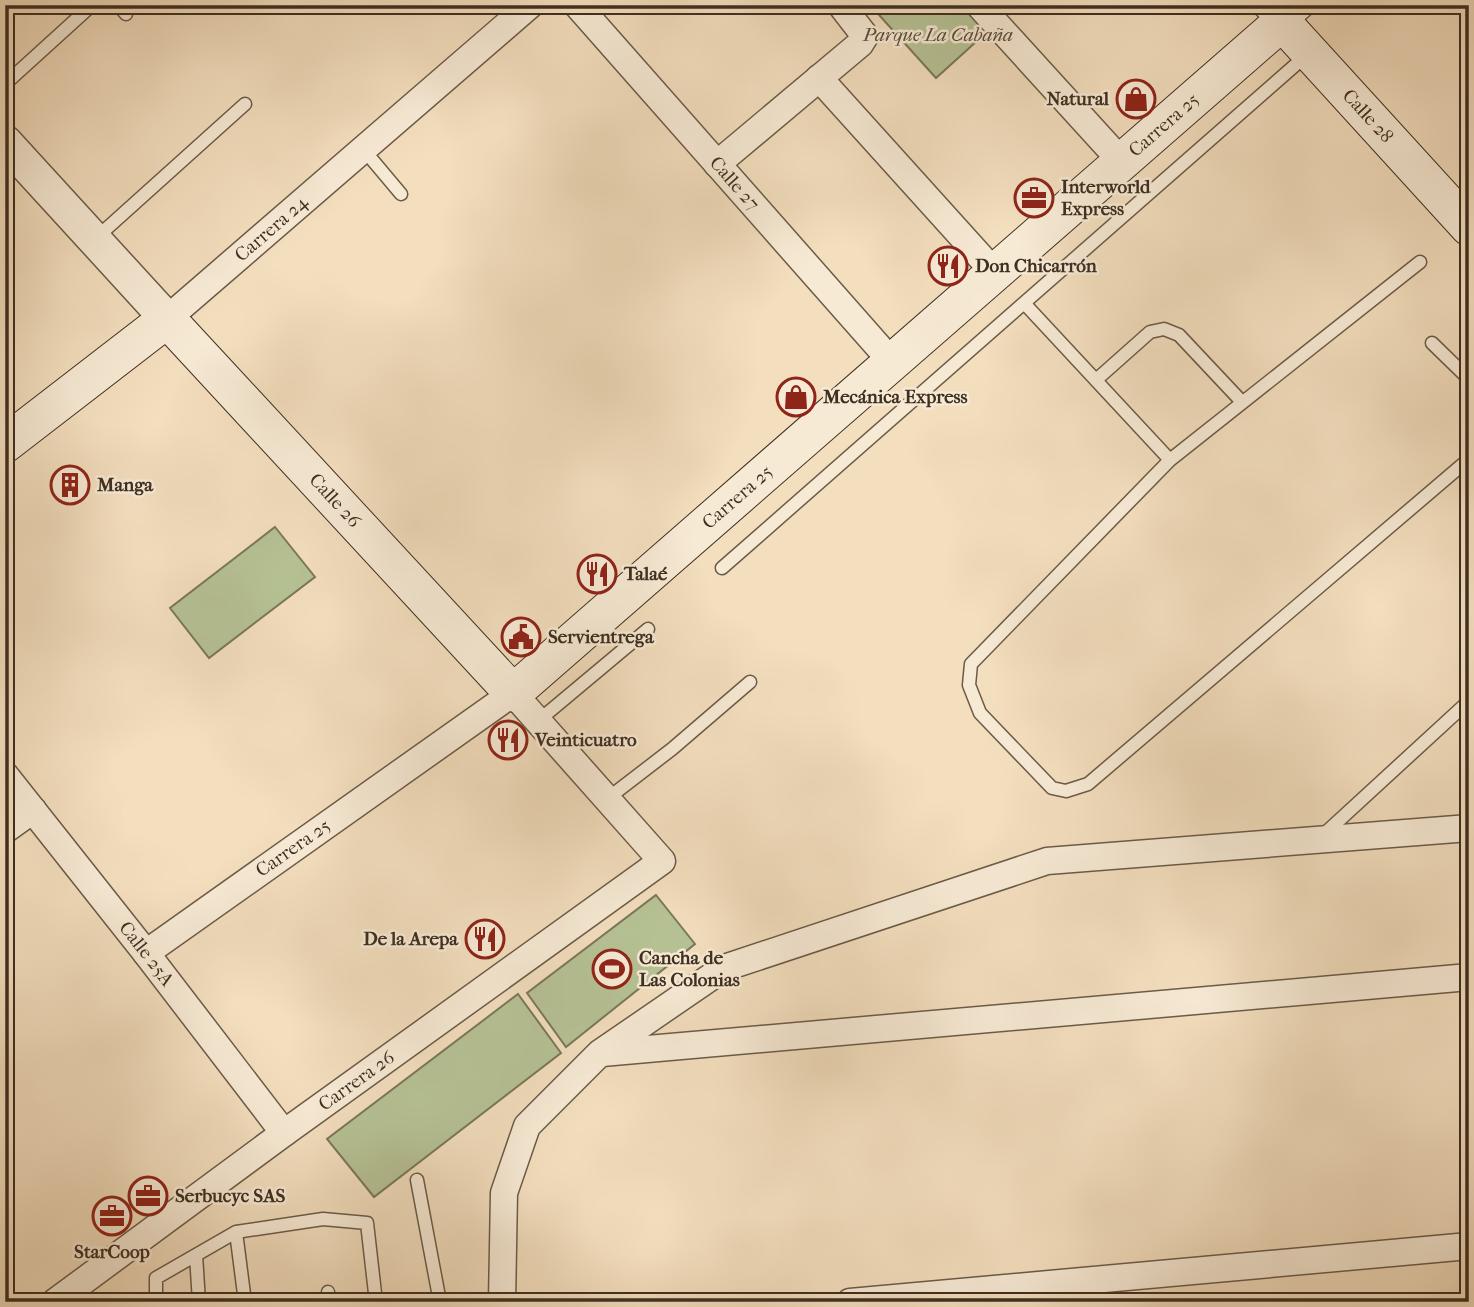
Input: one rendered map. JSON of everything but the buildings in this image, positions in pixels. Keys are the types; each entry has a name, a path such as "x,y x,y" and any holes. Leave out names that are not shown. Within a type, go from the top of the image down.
{"main road":[{"name":"Carrera 25","path":"513,693 1122,162 1283,11"},
{"name":"Calle 28","path":"1283,11 1309,53 1469,226"},
{"name":"Carrera 24","path":"5,444 167,319"},
{"name":"Calle 26","path":"167,319 513,693"}],"street":[{"name":"Carrera 24","path":"167,319 530,5"},
{"name":"Calle 27","path":"577,5 892,362"},
{"path":"718,164 860,44 865,36 841,5"},
{"path":"979,5 1122,162"},
{"path":"819,78 995,273"},
{"name":"Calle 26","path":"5,142 167,319"},
{"name":"Calle 26","path":"513,693 662,861"},
{"name":"Carrera 25","path":"146,953 513,693"},
{"name":"Calle 25A","path":"5,775 284,1133"},
{"path":"5,830 33,810"},
{"path":"502,1302 504,1193 527,1126 600,1053 724,968 1047,861 1469,828"},
{"name":"Carrera 26","path":"55,1302 284,1133 662,861"},
{"path":"600,1053 1469,977"},
{"path":"850,1302 1469,1246"}],"lane":[{"path":"5,84 92,5"},
{"path":"722,568 1309,53"},
{"path":"95,239 245,104"},
{"path":"364,150 401,194"},
{"path":"1420,262 1170,460 971,664 969,685 981,712 1052,788 1066,791 1088,784 1469,458"},
{"path":"1024,303 1170,460"},
{"path":"1096,380 1150,332 1164,329 1179,335 1242,402"},
{"path":"1432,343 1469,379"},
{"path":"538,721 648,629"},
{"path":"607,800 750,682"},
{"path":"1319,838 1469,701"},
{"path":"417,1180 440,1302"},
{"path":"156,1302 156,1278 236,1232 323,1219 367,1223 376,1302"},
{"path":"236,1232 245,1302"},
{"path":"196,1255 198,1302"}],"green space":[{"name":"Parque La Cabaña","path":"870,5 963,5 987,32 936,78"},
{"path":"275,527 315,577 209,658 170,608"},
{"name":"Cancha de Las Colonias","path":"656,895 695,944 566,1047 527,993"},
{"path":"518,994 561,1053 374,1197 327,1139"}],"place":[{"name":"Natural","path":"1136,99"},
{"name":"Interworld Express","path":"1034,198"},
{"name":"Don Chicarrón","path":"948,266"},
{"name":"Mecánica Express","path":"796,397"},
{"name":"Manga","path":"70,485"},
{"name":"Talaé","path":"597,574"},
{"name":"Servientrega","path":"521,637"},
{"name":"Veinticuatro","path":"508,740"},
{"name":"De la Arepa","path":"485,939"},
{"name":"Cancha de Las Colonias","path":"612,969"},
{"name":"Serbucyc SAS","path":"148,1196"},
{"name":"StarCoop","path":"112,1216"}]}
